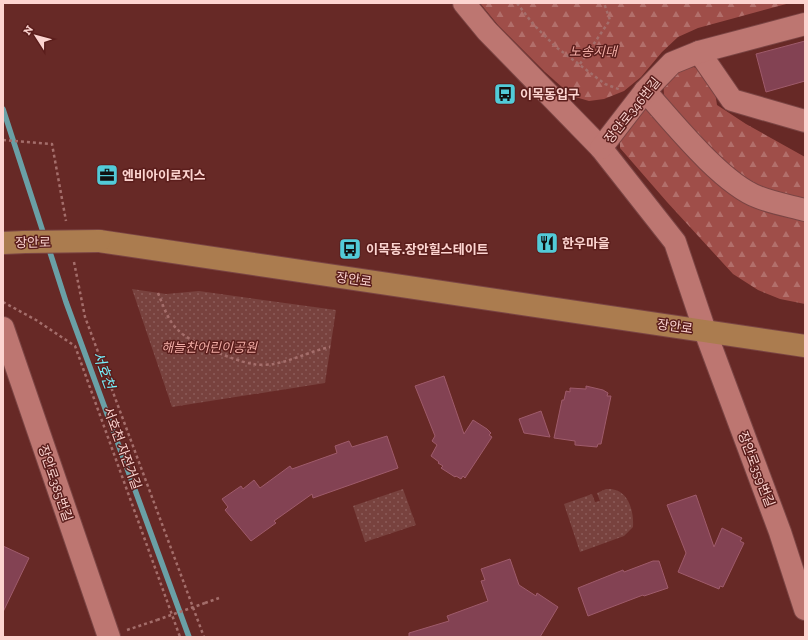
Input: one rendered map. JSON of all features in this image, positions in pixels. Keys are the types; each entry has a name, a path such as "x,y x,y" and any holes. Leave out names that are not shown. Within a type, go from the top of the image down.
{"main road":[{"name":"장안로","path":"3,243 99,241 805,346"}],"street":[{"name":"장안로346번길","path":"464,3 487,31 601,148 645,91 672,63 699,52 805,24"},
{"path":"699,52 732,100 805,121"},
{"path":"645,91 712,164 735,184 757,197 805,210"},
{"name":"장안로","path":"601,148 675,242 705,331"},
{"name":"장안로385번길","path":"3,328 109,637"},
{"name":"장안로359번길","path":"705,331 780,532 805,609"}],"path":[{"path":"517,3 533,24 556,47 604,84 624,90"},
{"path":"580,64 610,20 604,3"},
{"path":"3,140 52,144 68,227"},
{"path":"73,257 85,318 204,637"},
{"path":"158,293 166,312 178,330 209,349 239,361 255,365 274,364 309,352 330,347"},
{"name":"서호천 자전거길","path":"3,302 36,320 75,346 180,637"},
{"path":"109,637 219,598"}],"green space":[{"name":"노송지대","path":"480,3 790,3 698,28 678,37 662,52 641,77 624,91 604,99 589,101 572,96 545,72 498,25"},
{"path":"694,67 706,74 715,92 717,105 746,124 805,157 805,203 761,190 717,157 665,99 664,85 670,76 675,72"},
{"path":"647,102 758,204 805,221 805,304 780,299 758,290 733,274 620,148 620,134"},
{"name":"해늘찬어린이공원","path":"132,289 166,294 199,291 336,310 325,383 172,407"},
{"path":"403,489 416,525 365,542 353,506"},
{"path":"606,489 614,489 620,492 628,501 631,507 633,527 624,536 580,552 564,504 592,494 595,502 600,501 597,493"}],"building":[{"path":"805,41 805,81 766,92 756,54"},
{"path":"444,376 464,434 473,420 487,429 491,433 489,435 492,437 465,478 463,476 461,479 441,468 443,466 431,456 437,445 432,441 435,436 415,386"},
{"path":"586,386 603,390 608,393 607,396 611,396 601,444 598,444 597,447 575,445 575,441 554,438 562,400 564,400 566,391 570,392 570,388 586,389"},
{"path":"541,411 550,437 524,433 519,419"},
{"path":"387,436 398,468 313,498 312,494 274,521 276,523 251,541 225,510 228,507 222,499 241,486 243,489 254,480 260,488 290,466 292,469 337,453 335,446 349,441 352,447"},
{"path":"696,495 714,547 722,528 742,538 740,541 744,543 723,587 720,586 719,589 678,572 686,553 667,505"},
{"path":"3,546 29,558 3,612"},
{"path":"510,559 519,585 536,596 537,593 558,607 540,637 409,637 409,633 449,621 447,616 488,601 481,581 485,580 481,569"},
{"path":"653,561 659,561 668,588 644,596 643,595 588,616 578,588 623,570 624,572"}],"waterway":[{"name":"서호천","path":"3,109 45,238"},
{"name":"서호천","path":"48,246 66,302 189,637"}],"place":[{"name":"이목동입구","path":"505,94"},
{"name":"엔비아이로지스","path":"107,175"},
{"name":"한우마을","path":"547,243"},
{"name":"이목동.장안힐스테이트","path":"350,249"}]}
